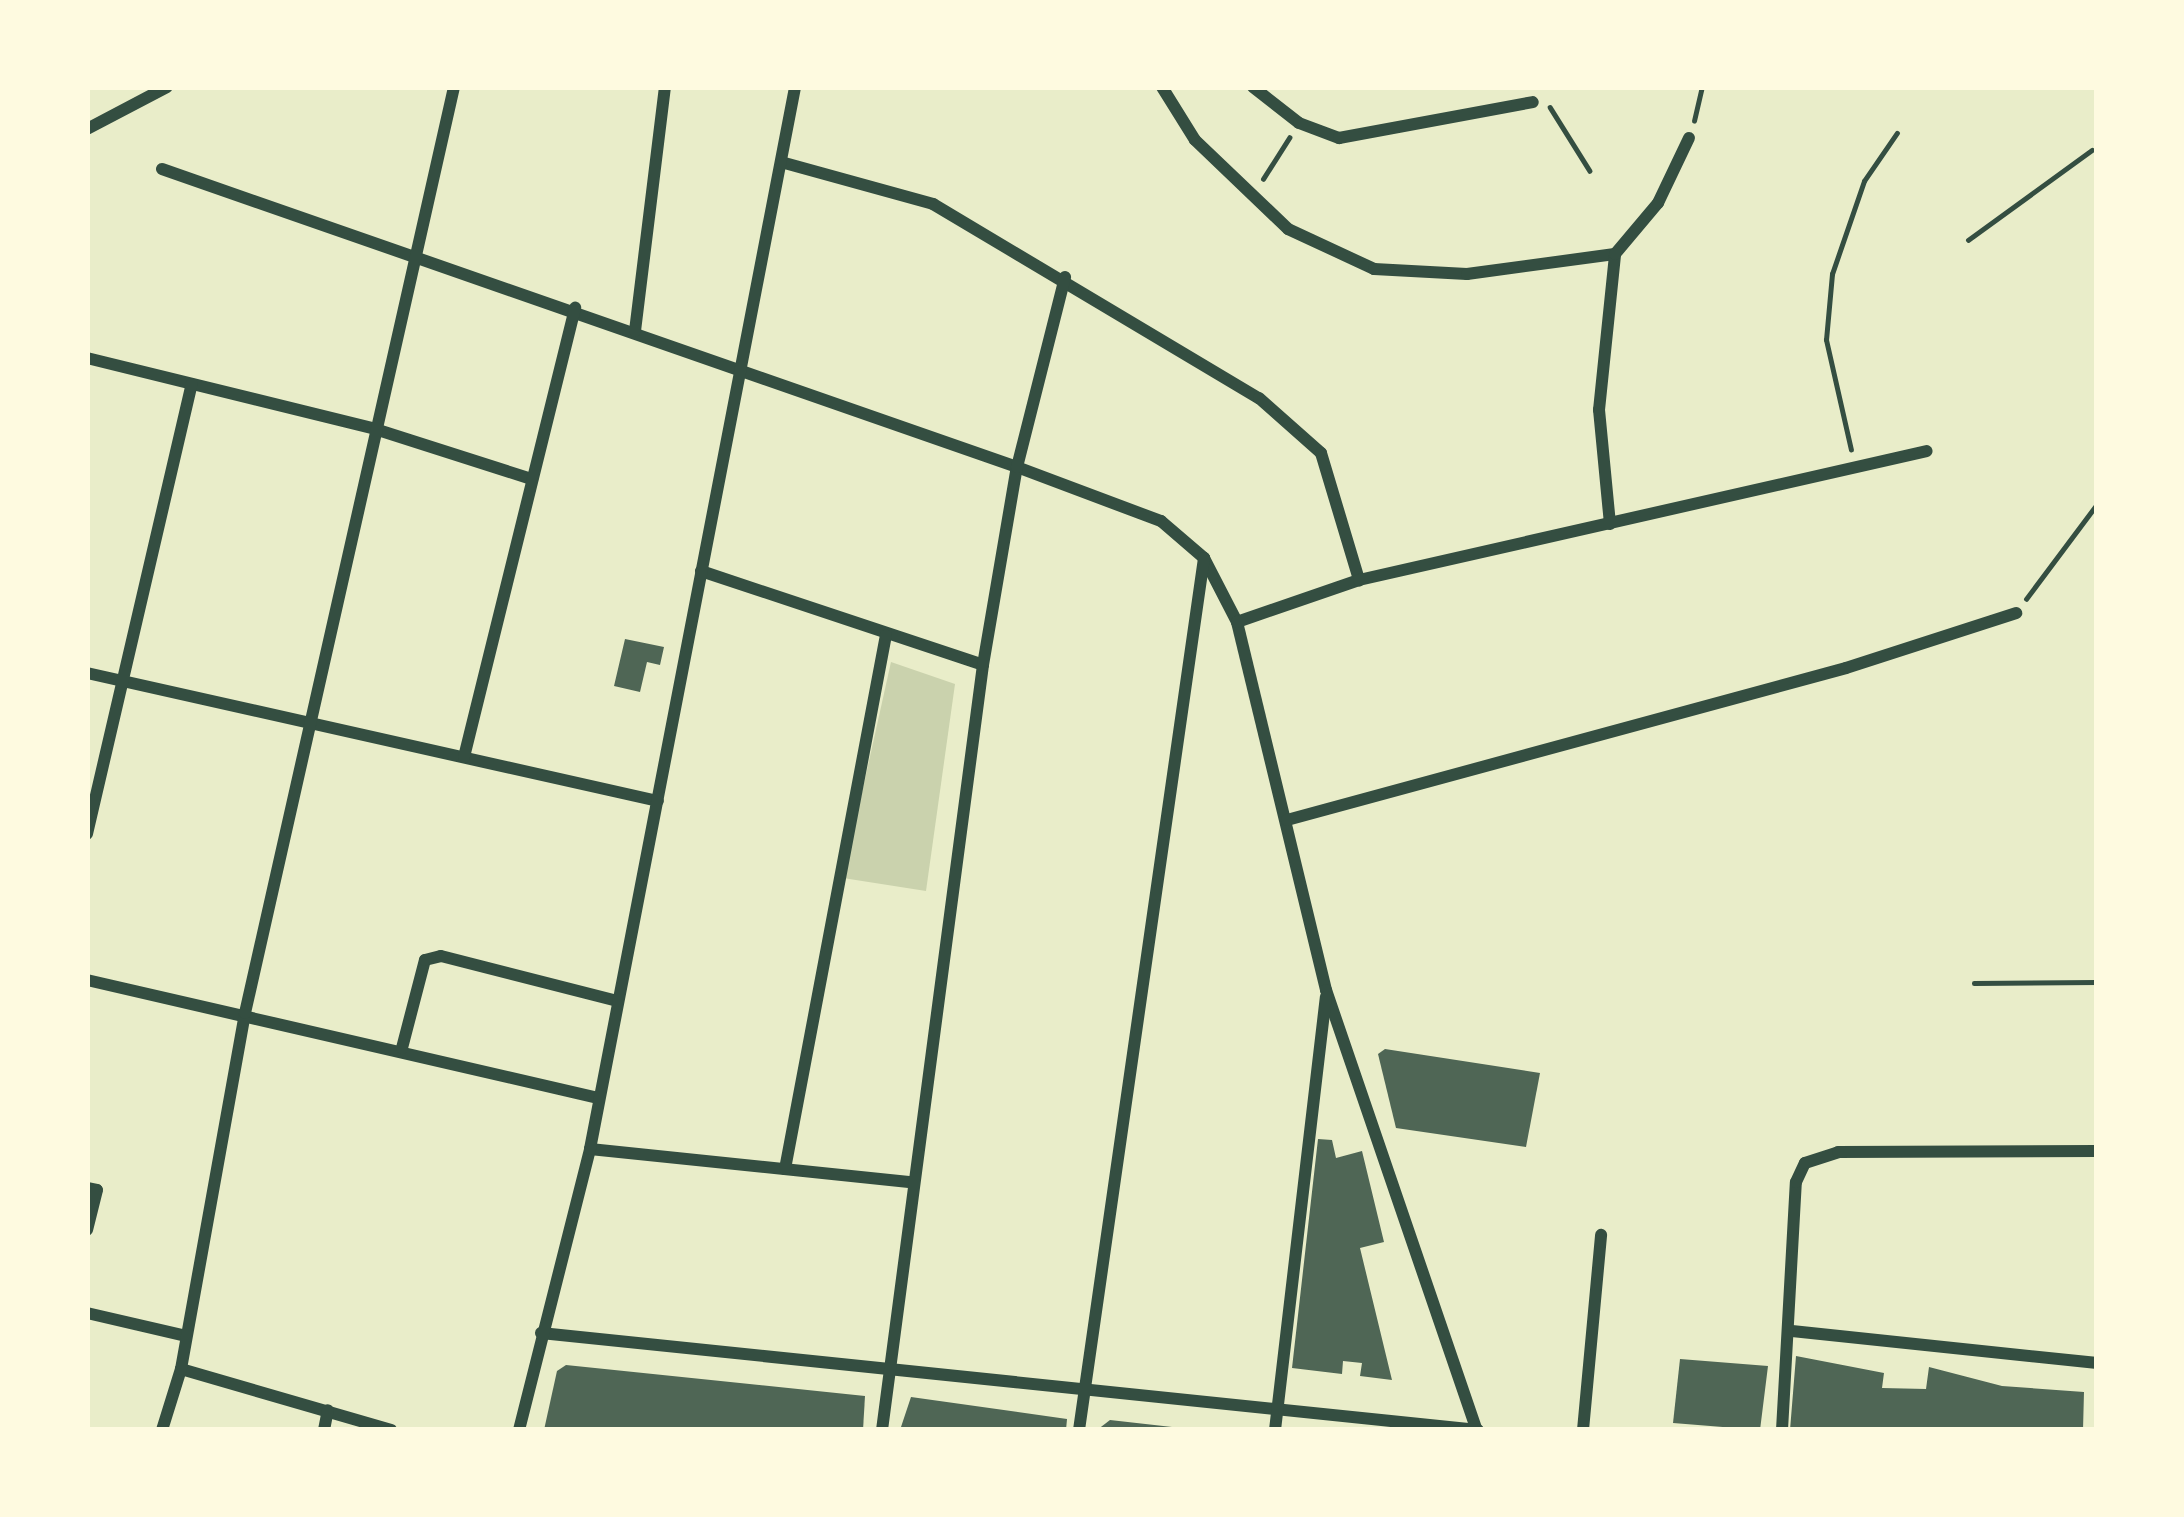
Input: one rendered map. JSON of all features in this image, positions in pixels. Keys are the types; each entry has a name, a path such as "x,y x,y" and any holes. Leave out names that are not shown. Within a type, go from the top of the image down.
{"street":[{"path":"87,129 167,87"},
{"path":"162,1430 181,1369 182,1335 245,1013 454,87"},
{"path":"635,331 665,87"},
{"path":"519,1430 590,1148 614,1000 745,368 795,87"},
{"path":"1162,87 1195,140 1251,198 1288,229 1374,269 1467,274 1616,254"},
{"path":"1253,87 1299,123 1339,138 1533,102"},
{"path":"1610,524 1599,410 1616,254 1658,202 1689,138"},
{"path":"781,162 933,204 1065,277 1259,398 1321,453 1359,580"},
{"path":"162,169 416,252 1017,467 1161,521 1204,558 1237,622 1326,990 1478,1430 1085,1394 892,1366 542,1333"},
{"path":"882,1430 982,665 1017,467 1065,277"},
{"path":"464,757 575,308"},
{"path":"87,358 375,430 532,479"},
{"path":"87,834 192,384"},
{"path":"1237,622 1359,580 1927,451"},
{"path":"1079,1430 1204,558"},
{"path":"701,571 982,665"},
{"path":"1287,820 1846,668 2016,613"},
{"path":"785,1169 886,635"},
{"path":"87,673 658,802"},
{"path":"402,1048 424,960 441,956 614,1000"},
{"path":"87,980 402,1048 598,1098"},
{"path":"1275,1430 1326,990"},
{"path":"590,1148 911,1182"},
{"path":"1782,1430 1792,1331 1796,1182 1805,1163 1838,1152 2097,1151"},
{"path":"87,1188 97,1190 87,1230"},
{"path":"1583,1430 1601,1234"},
{"path":"87,1313 182,1335"},
{"path":"1792,1331 2097,1363"},
{"path":"181,1369 391,1430"},
{"path":"323,1430 328,1410"}],"path":[{"path":"1689,138 1702,87"},
{"path":"1533,102 1548,104 1591,171"},
{"path":"1251,198 1299,123"},
{"path":"1856,467 1826,340 1832,274 1854,202 1897,133"},
{"path":"1968,240 2092,150"},
{"path":"2016,613 2097,504"},
{"path":"1975,982 2097,982"}],"green space":[{"path":"891,662 955,684 926,891 843,878"}],"building":[{"path":"625,639 664,647 660,665 647,662 640,692 614,686"},
{"path":"1385,1049 1540,1073 1526,1147 1396,1128 1378,1054"},
{"path":"1318,1139 1332,1140 1336,1158 1362,1151 1384,1242 1360,1248 1392,1380 1360,1376 1362,1363 1343,1361 1342,1374 1292,1368"},
{"path":"1796,1356 1884,1373 1882,1388 1926,1389 1929,1367 2002,1386 2084,1392 2083,1430 1790,1430"},
{"path":"1680,1359 1768,1366 1760,1430 1673,1423"},
{"path":"566,1365 865,1396 863,1430 544,1430 557,1371"},
{"path":"911,1397 1067,1419 1066,1430 900,1430"},
{"path":"1110,1420 1172,1427 1172,1430 1097,1430"}]}
